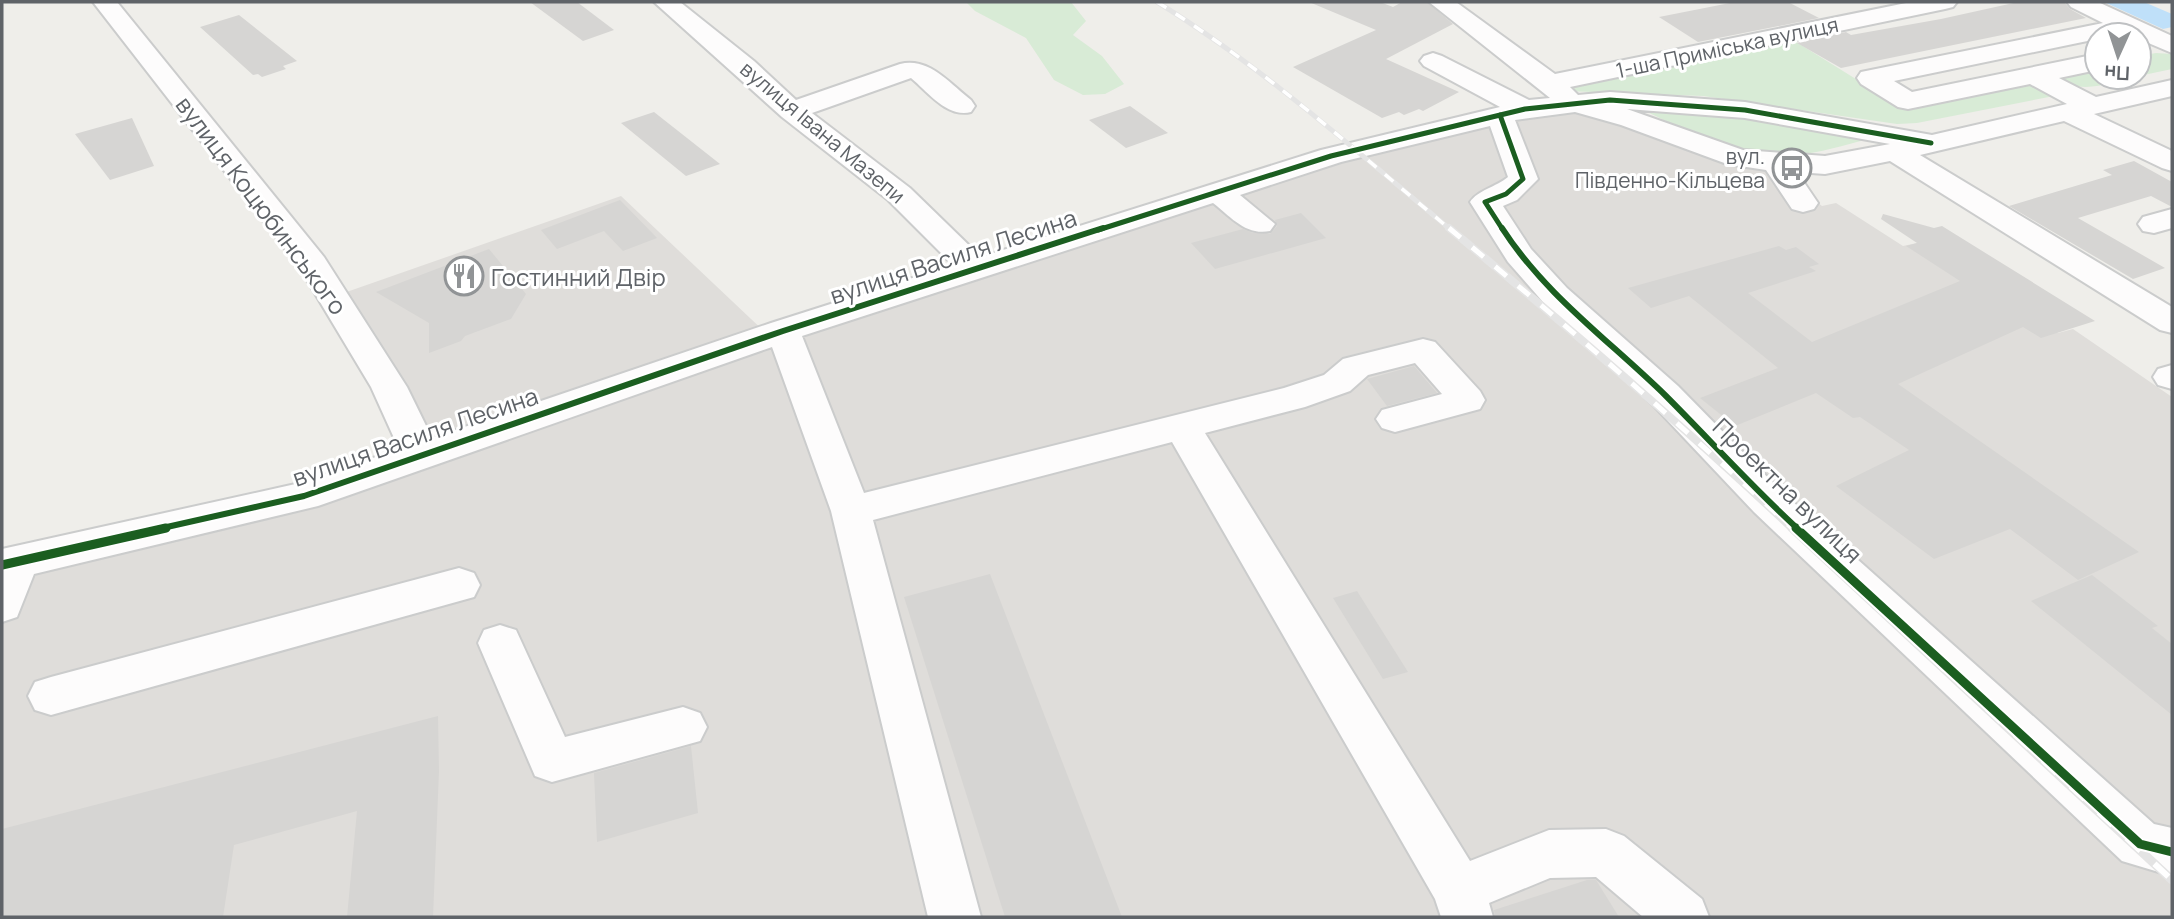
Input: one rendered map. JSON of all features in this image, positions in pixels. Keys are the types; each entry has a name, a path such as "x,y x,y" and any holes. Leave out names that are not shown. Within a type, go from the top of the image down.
{"street":[{"name":"вулиця Коцюбинського","path":"106,2 313,264 388,387 422,456"},
{"name":"вулиця Івана Мазепи","path":"666,2 745,66 792,111 899,194 975,269"},
{"path":"1441,2 1560,93"},
{"name":"1-ша Приміська вулиця","path":"1560,93 1945,2"},
{"path":"2079,2 2119,21"},
{"path":"2083,34 1870,78 1908,101 2083,65"},
{"path":"2153,36 2172,45"},
{"path":"2153,49 2172,45"},
{"path":"1433,61 1512,112"},
{"path":"792,111 909,70 917,70 961,106"},
{"path":"2034,75 2079,109 2172,162"},
{"name":"вулиця Василя Лесина","path":"1560,93 1737,158 1825,165 1895,152 2172,88"},
{"name":"вулиця Василя Лесина","path":"9,563 304,496 783,331 975,269 1331,156 1512,112 1560,93 1610,100 1745,110 1931,143"},
{"name":"Проектна вулиця","path":"1512,112 1523,179 1507,194 1485,202 1519,256 1546,285 1665,395 1768,502 2140,844 2172,852"},
{"path":"1895,152 2172,322"},
{"path":"1776,163 1803,203"},
{"path":"1218,192 1259,224"},
{"path":"783,331 851,511 954,917"},
{"path":"851,511 1292,398 1337,383 1356,367 1423,350 1467,400 1395,419"},
{"path":"1182,426 1463,904 1549,854 1606,853 1683,917"},
{"path":"2,605 9,563"},
{"path":"51,696 459,585"},
{"path":"500,643 552,761 682,727"}],"shaded area":[{"path":"1569,103 1781,174 1822,206 1836,203 1903,246 1917,243 2058,333 2073,329 2172,397 2172,917 2,917 2,567 304,499 431,455 338,295 621,196 771,338 1355,156"}],"green space":[{"path":"966,2 1071,2 1086,21 1073,35 1102,56 1124,84 1105,94 1083,95 1054,80 1026,38 975,11"},
{"path":"1793,40 1901,107 2030,82 2054,96 1917,123 1897,124 1703,96 1565,91 1562,87"},
{"path":"2153,54 2172,54 2172,69 2153,73"},
{"path":"2083,70 2083,87 2067,83 2059,78"},
{"path":"1637,107 1735,115 1869,139 1804,154 1753,153 1713,142"}],"water":[{"path":"2104,2 2144,2 2172,14 2172,27 2163,29 2153,24 2153,21 2146,21"}],"building":[{"path":"530,2 577,2 614,30 583,41"},
{"path":"1309,2 1380,2 1393,7 1402,2 1427,2 1453,24 1386,59 1459,92 1423,111 1419,109 1404,115 1399,112 1382,118 1293,67 1376,30"},
{"path":"1735,2 1788,2 1819,18 1698,42 1659,17"},
{"path":"2018,2 2064,2 2070,9 2086,18 1841,68 1797,43 1846,32 1851,35 1941,19"},
{"path":"239,15 297,61 283,66 286,69 262,77 253,75 200,27"},
{"path":"1130,106 1168,133 1126,148 1089,120"},
{"path":"654,112 720,164 686,176 621,123"},
{"path":"132,118 154,166 110,180 75,134"},
{"path":"2134,161 2172,182 2172,207 2151,196 2078,218 2165,268 2133,279 2009,206 2112,175 2103,170"},
{"path":"620,200 657,238 623,251 604,231 557,249 541,230"},
{"path":"1301,213 1326,238 1215,269 1191,243 1243,229 1253,233 1270,234 1277,226 1275,220"},
{"path":"1883,214 1934,228 1942,226 2095,321 2041,338 2023,327 1898,384 2139,552 2078,580 2010,529 1934,559 1836,486 1909,450 1860,417 1853,418 1816,393 1735,426 1700,398 1778,368 1689,296 1651,308 1628,288 1779,246 1786,250 1796,247 1819,264 1809,267 1816,271 1748,293 1812,342 1960,281 1906,246 1917,243 1881,219"},
{"name":"Гостинний Двір","path":"489,249 526,294 511,319 465,336 461,341 429,353 429,323 376,292"},
{"path":"1414,366 1437,393 1387,406 1367,379"},
{"path":"990,574 1122,917 1005,917 904,597"},
{"path":"2092,575 2158,626 2152,628 2172,644 2172,715 2031,601"},
{"path":"1357,591 1408,672 1383,679 1333,598"},
{"path":"438,716 439,771 433,917 347,917 357,811 234,845 223,917 2,917 2,829"},
{"path":"691,746 698,813 597,842 594,773"},
{"path":"1587,880 1596,880 1619,917 1495,917 1494,910"}],"railway":[{"path":"1157,2 1272,82 1451,230"},
{"path":"1449,228 1624,376 1793,529"},
{"path":"1792,528 2172,880"}],"cycle path":[{"path":"2,565 304,496 783,331 1331,156 1525,109 1610,100 1745,110 1931,143"},
{"path":"1500,115 1523,179 1506,194 1485,202 1519,255 1555,295 1665,395 1768,502 2140,844 2172,852"}],"place":[{"name":"вул. Південно-Кільцева","path":"1792,168"},
{"name":"Гостинний Двір","path":"464,276"}]}
